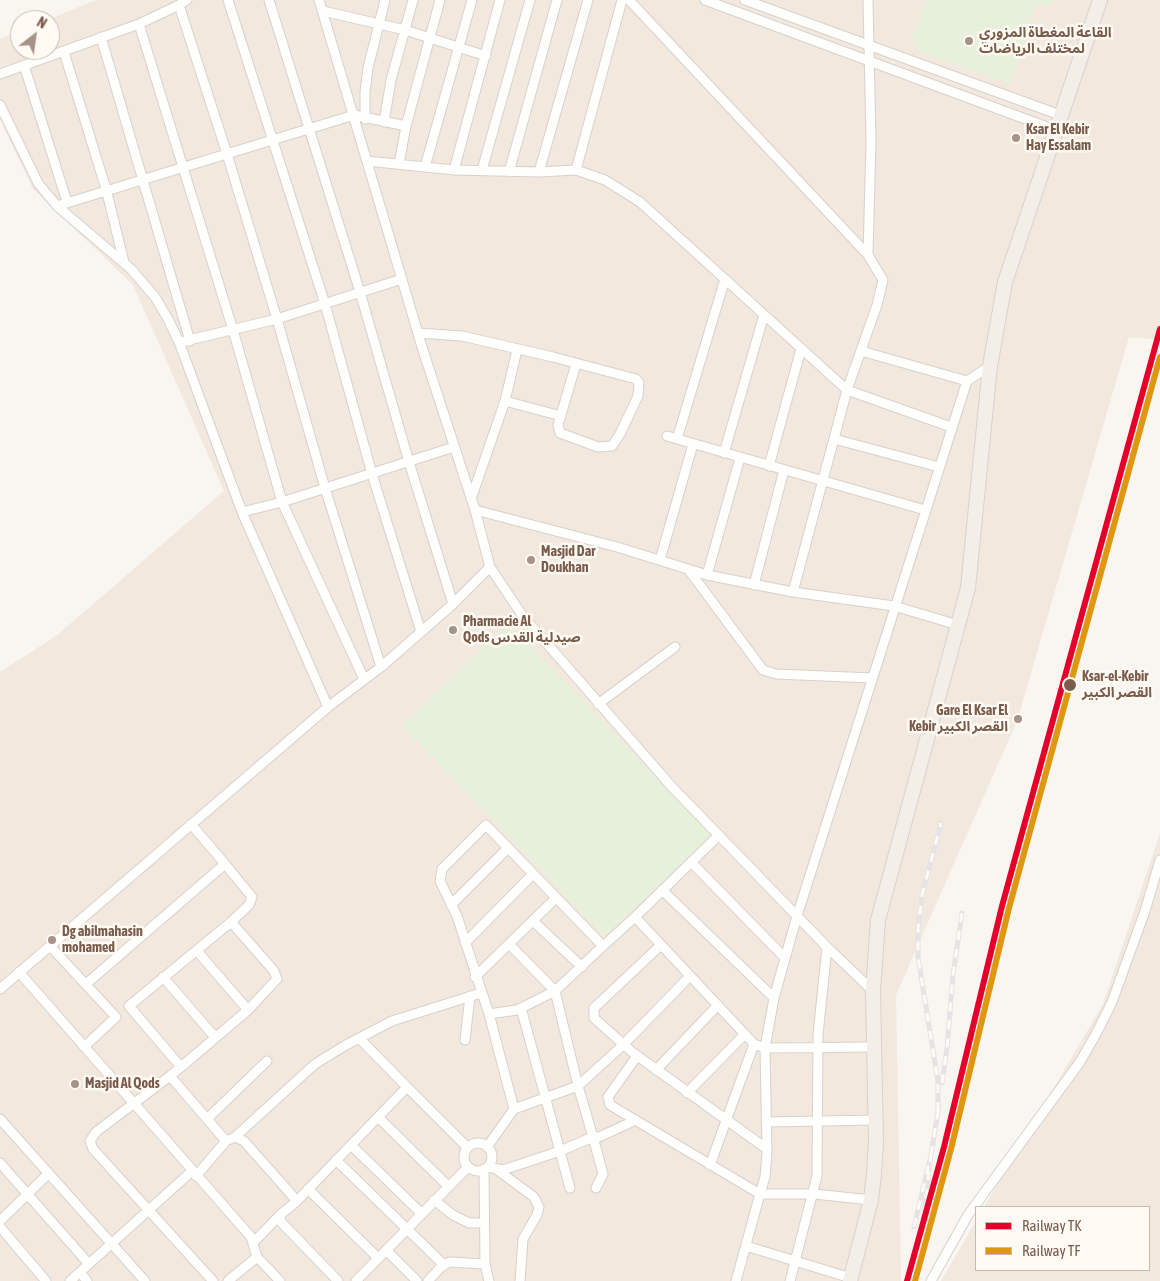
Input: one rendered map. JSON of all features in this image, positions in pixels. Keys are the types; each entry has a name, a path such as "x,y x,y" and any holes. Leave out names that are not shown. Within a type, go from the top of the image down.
{"main road":[{"path":"850,1279 871,1200 876,1143 873,991 875,944 882,897 968,588 973,554 990,366 999,306 1009,265 1100,0"}],"street":[{"path":"0,74 139,24 187,0"},
{"path":"228,0 325,304 372,474 421,632"},
{"path":"269,0 360,292 409,462 453,604"},
{"path":"319,0 418,333 475,510 490,568 522,615 672,787 827,947 873,991"},
{"path":"365,118 365,92 368,68 385,0"},
{"path":"384,122 391,80 413,0"},
{"path":"399,164 406,126 432,38 440,0"},
{"path":"425,167 472,0"},
{"path":"454,170 500,0"},
{"path":"482,170 530,0"},
{"path":"509,172 557,0"},
{"path":"540,172 588,0"},
{"path":"576,170 622,0"},
{"path":"629,0 868,255 883,280 877,305 847,390 794,592"},
{"path":"705,0 1055,130"},
{"path":"745,0 1060,115"},
{"path":"868,0 871,141 868,255"},
{"path":"178,5 227,154 277,319 325,488 381,667"},
{"path":"322,11 380,23 486,56"},
{"path":"139,24 233,330 282,502 364,679"},
{"path":"101,37 144,178 190,340"},
{"path":"64,52 106,189 124,262"},
{"path":"24,65 67,202"},
{"path":"0,105 38,183 57,206 124,262 155,297 180,342 242,512 328,707"},
{"path":"57,206 106,189 182,168 354,115 406,126"},
{"path":"368,161 454,170 509,172 576,170 605,180 640,202 847,390 951,427"},
{"path":"180,342 277,319 402,279"},
{"path":"678,439 725,279"},
{"path":"724,453 764,315"},
{"path":"418,333 451,333 576,364 636,380 639,383 638,396 620,434 612,446 606,448 564,436 558,429 560,416 576,364"},
{"path":"769,466 800,349"},
{"path":"471,499 504,401 517,350"},
{"path":"861,351 967,381"},
{"path":"736,1281 765,1177 767,1149 765,1048 774,998 785,958 951,427 967,381 990,366"},
{"path":"504,401 560,416"},
{"path":"667,436 925,510"},
{"path":"834,439 938,467"},
{"path":"660,560 692,444"},
{"path":"242,512 282,502 454,447"},
{"path":"707,575 740,458"},
{"path":"754,585 784,470"},
{"path":"475,510 573,535 707,575 794,592 894,606 958,625"},
{"path":"0,989 328,707 381,667 453,604 490,568"},
{"path":"688,568 763,670 776,674 872,678"},
{"path":"598,704 675,647"},
{"path":"84,1047 163,977 231,922 251,902 252,897 191,824"},
{"path":"514,1109 489,1014 451,905 440,881 440,874 486,824 603,946"},
{"path":"489,1014 521,1008 555,992 719,835"},
{"path":"451,905 508,848"},
{"path":"930,1281 968,1215 1080,1062 1096,1034 1112,1002 1145,911 1160,860"},
{"path":"691,862 785,958"},
{"path":"86,984 225,864"},
{"path":"465,943 533,874"},
{"path":"662,890 774,998"},
{"path":"475,977 556,898"},
{"path":"635,917 754,1044 765,1048 874,1047"},
{"path":"533,921 582,967"},
{"path":"214,1281 90,1145 92,1135 170,1076 214,1036 248,1010 274,984 277,976 231,922"},
{"path":"508,944 555,992 578,1086 603,1174 596,1188"},
{"path":"661,944 593,1010 594,1018 636,1056 687,1093 726,1118 767,1149"},
{"path":"50,946 116,1017"},
{"path":"790,1281 814,1194 817,1176 818,1049 827,947"},
{"path":"197,951 248,1010"},
{"path":"19,972 251,1237 257,1257 280,1281"},
{"path":"487,1147 514,1109 578,1086 624,1045 690,976"},
{"path":"163,977 214,1036"},
{"path":"70,1281 149,1210 194,1173 226,1141 236,1136 315,1064 392,1021 481,993"},
{"path":"465,1040 470,996"},
{"path":"656,1070 718,1005"},
{"path":"129,1006 180,1067"},
{"path":"521,1008 570,1188"},
{"path":"687,1093 745,1034"},
{"path":"359,1038 467,1147"},
{"path":"710,1165 754,1044"},
{"path":"636,1056 611,1092 608,1102 614,1108 760,1194 814,1194 871,1200"},
{"path":"207,1119 266,1061"},
{"path":"170,1076 226,1141"},
{"path":"253,1243 407,1087"},
{"path":"378,1116 448,1186"},
{"path":"0,1119 145,1281"},
{"path":"467,1147 464,1160 468,1167 476,1171 489,1169 503,1170 560,1151 593,1137 599,1137 636,1120"},
{"path":"766,1122 876,1120"},
{"path":"236,1136 244,1141 296,1201"},
{"path":"467,1147 475,1143 487,1147 492,1159 489,1169 483,1223 484,1264 489,1281"},
{"path":"351,1145 421,1213"},
{"path":"336,1160 444,1265"},
{"path":"0,1163 89,1264"},
{"path":"356,1281 468,1167"},
{"path":"489,1169 534,1197 539,1207 537,1215 523,1239 520,1281"},
{"path":"0,1221 48,1174"},
{"path":"308,1189 378,1258"},
{"path":"434,1200 461,1219 469,1222 483,1223"},
{"path":"280,1215 283,1225 338,1281"},
{"path":"0,1227 46,1281"},
{"path":"746,1246 850,1279"},
{"path":"386,1250 417,1281"},
{"path":"228,1281 257,1257"},
{"path":"428,1281 444,1265 450,1262 484,1264"},
{"path":"80,1272 88,1281"}],"shaded area":[{"path":"96,0 1160,0 1160,340 1129,337 1017,721 896,995 901,1281 0,1281 0,672 56,636 224,491 133,285 33,189 0,120 0,39 10,35 10,60 60,60 60,15"},
{"path":"1160,833 1160,1281 941,1281 975,1223 975,1271 1150,1271 1150,1206 985,1206 1103,1004"}],"green space":[{"name":"القاعة المغطاة المزوري لمختلف الرياضات","path":"926,0 1057,0 1045,6 1036,5 1011,84 916,50 916,42 911,40"},
{"path":"509,623 712,835 604,937 402,725"}],"railway":[{"path":"938,1111 938,1082 918,957 918,929 922,895 941,823"},
{"path":"942,1083 953,975 962,913"},
{"path":"931,1155 939,1106"},
{"path":"914,1227 931,1155 923,1223"}],"rail line":[{"name":"TK","path":"907,1281 944,1147 1002,906 1160,329"},
{"name":"TF","path":"915,1281 951,1149 1009,908 1160,357"}],"place":[{"name":"القاعة المغطاة المزوري لمختلف الرياضات","path":"969,41"},
{"name":"Ksar El Kebir Hay Essalam","path":"1016,138"},
{"name":"Masjid Dar Doukhan","path":"531,560"},
{"name":"Pharmacie Al Qods صيدلية القدس","path":"453,630"},
{"name":"Ksar-el-Kebir القصر الكبير","path":"1070,685"},
{"name":"Gare El Ksar El Kebir القصر الكبير","path":"1018,719"},
{"name":"Dg abilmahasin mohamed","path":"52,940"},
{"name":"Masjid Al Qods","path":"75,1084"}]}
